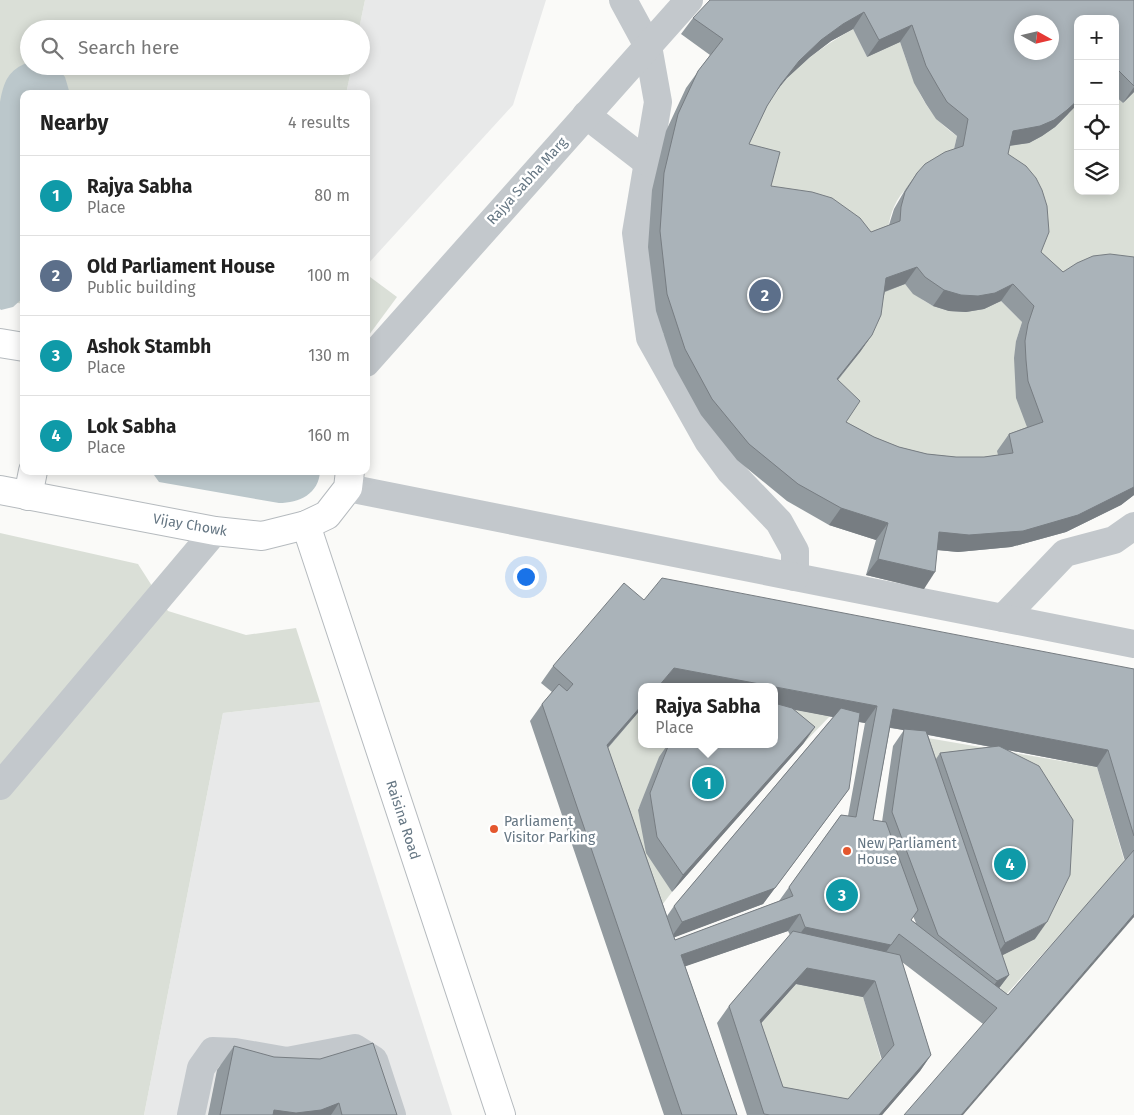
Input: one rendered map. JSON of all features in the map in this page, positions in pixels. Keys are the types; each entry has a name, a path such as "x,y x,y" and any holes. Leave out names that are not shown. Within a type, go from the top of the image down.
{"main road":[{"path":"0,343 20,346"},
{"name":"Vijay Chowk","path":"0,490 30,484 215,531 262,536 306,524 327,515 349,480"},
{"name":"Raisina Road","path":"306,524 501,1115"}],"lane":[{"path":"623,0 648,46 658,102 636,234 650,338 708,441 730,470 779,522 795,551 795,577"},
{"name":"Rajya Sabha Marg","path":"370,358 689,0"},
{"path":"586,115 648,162"},
{"path":"349,480 795,577 1134,644"},
{"path":"1002,618 1065,553 1114,540 1134,526"},
{"path":"0,786 215,531"},
{"path":"192,1115 201,1068 213,1051 235,1052 287,1061 355,1048 374,1060 392,1115"}],"shaded area":[{"path":"0,0 365,0 361,20 20,20 20,75 350,75 347,90 20,90 20,303 0,300"},
{"path":"365,0 546,0 513,105 370,262 370,90 347,90 350,75 370,75 370,20 361,20"},
{"path":"853,29 867,57 900,42 909,69 927,106 945,127 957,136 951,163 913,184 900,196 891,213 888,238 759,203 742,148 765,107 786,79 806,60 829,43"},
{"path":"20,66 20,75 63,75 69,90 20,90 20,301 13,307 1,310 0,102 5,82"},
{"path":"1134,92 1134,275 1051,289 1001,147 1029,143 1074,108 1074,195 1119,195 1119,100 1123,103"},
{"path":"370,277 397,297 370,334"},
{"path":"905,284 926,302 950,310 975,310 1001,301 1022,322 1016,341 1031,438 1001,470 863,454 825,395 860,352 875,295"},
{"path":"154,475 320,475 316,486 307,496 286,503 159,482"},
{"path":"0,533 138,564 168,611 246,635 296,628 320,702 223,713 144,1115 0,1115"},
{"path":"320,702 452,1115 144,1115 223,713"},
{"path":"778,706 831,715 803,744 778,710"},
{"path":"638,713 638,748 672,748 638,809 672,892 652,918 595,762"},
{"path":"916,736 1097,767 1125,863 1003,998 993,960"},
{"path":"796,984 863,997 882,1062 838,1115 771,1103 749,1037"}],"building":[{"path":"710,0 1134,0 1134,86 1119,71 1119,15 1074,15 1074,104 1054,120 1040,126 1013,131 1008,154 1026,166 1036,178 1042,190 1047,206 1049,232 1041,252 1063,272 1093,256 1110,254 1134,257 1134,487 1078,515 1023,531 969,535 939,532 935,572 878,559 888,523 841,508 798,484 749,444 712,399 685,349 667,294 660,231 664,173 678,114 698,71 723,39 693,18","holes":["864,12 879,40 912,25 926,66 938,87 947,102 968,119 963,146 945,152 925,164 917,173 905,192 900,221 871,232 860,218 832,198 812,192 771,186 780,152 749,144 767,106 799,61 821,40","917,267 925,277 944,290 961,295 978,296 995,293 1013,284 1034,306 1025,341 1026,360 1028,381 1043,422 1009,434 1013,453 984,457 927,454 899,447 874,437 846,422 860,401 837,379 872,335 881,315 886,278"]},
{"name":"New Parliament House","path":"662,578 1134,669 1134,836 1108,750 893,709 873,820 886,822 918,910 911,920 1008,995 1134,850 1134,914 961,1115 904,1115 997,1008 899,934 891,945 805,927 800,914 681,955 737,1115 682,1115 542,704 559,684 567,691 573,684 553,666 624,583 644,600","holes":["674,668 754,683 778,683 778,687 877,706 856,817 841,815 789,887 793,896 675,940 607,745 638,710 638,683 661,683"]},
{"path":"778,704 792,708 815,727 683,875 657,837 650,793 667,748 778,748"},
{"name":"New Parliament House","path":"841,708 860,713 849,789 775,888 682,922 674,906"},
{"name":"New Parliament House","path":"904,729 926,731 1009,975 997,981 938,935 892,812"},
{"name":"New Parliament House","path":"999,746 1039,766 1073,820 1070,875 1047,922 1005,943 940,753"},
{"path":"793,931 900,955 931,1055 879,1115 764,1114 729,1006","holes":["807,968 875,981 894,1045 848,1099 783,1087 760,1020"]},
{"path":"373,1043 397,1115 342,1115 339,1103 321,1110 296,1113 274,1110 273,1115 220,1115 234,1046 274,1057 320,1059"}],"place":[{"name":"Old Parliament House","path":"765,295"},
{"name":"Rajya Sabha","path":"708,783"},
{"name":"Parliament Visitor Parking","path":"494,829"},
{"name":"New Parliament House","path":"847,851"},
{"name":"Lok Sabha","path":"1010,864"},
{"name":"Ashok Stambh","path":"842,895"}]}
